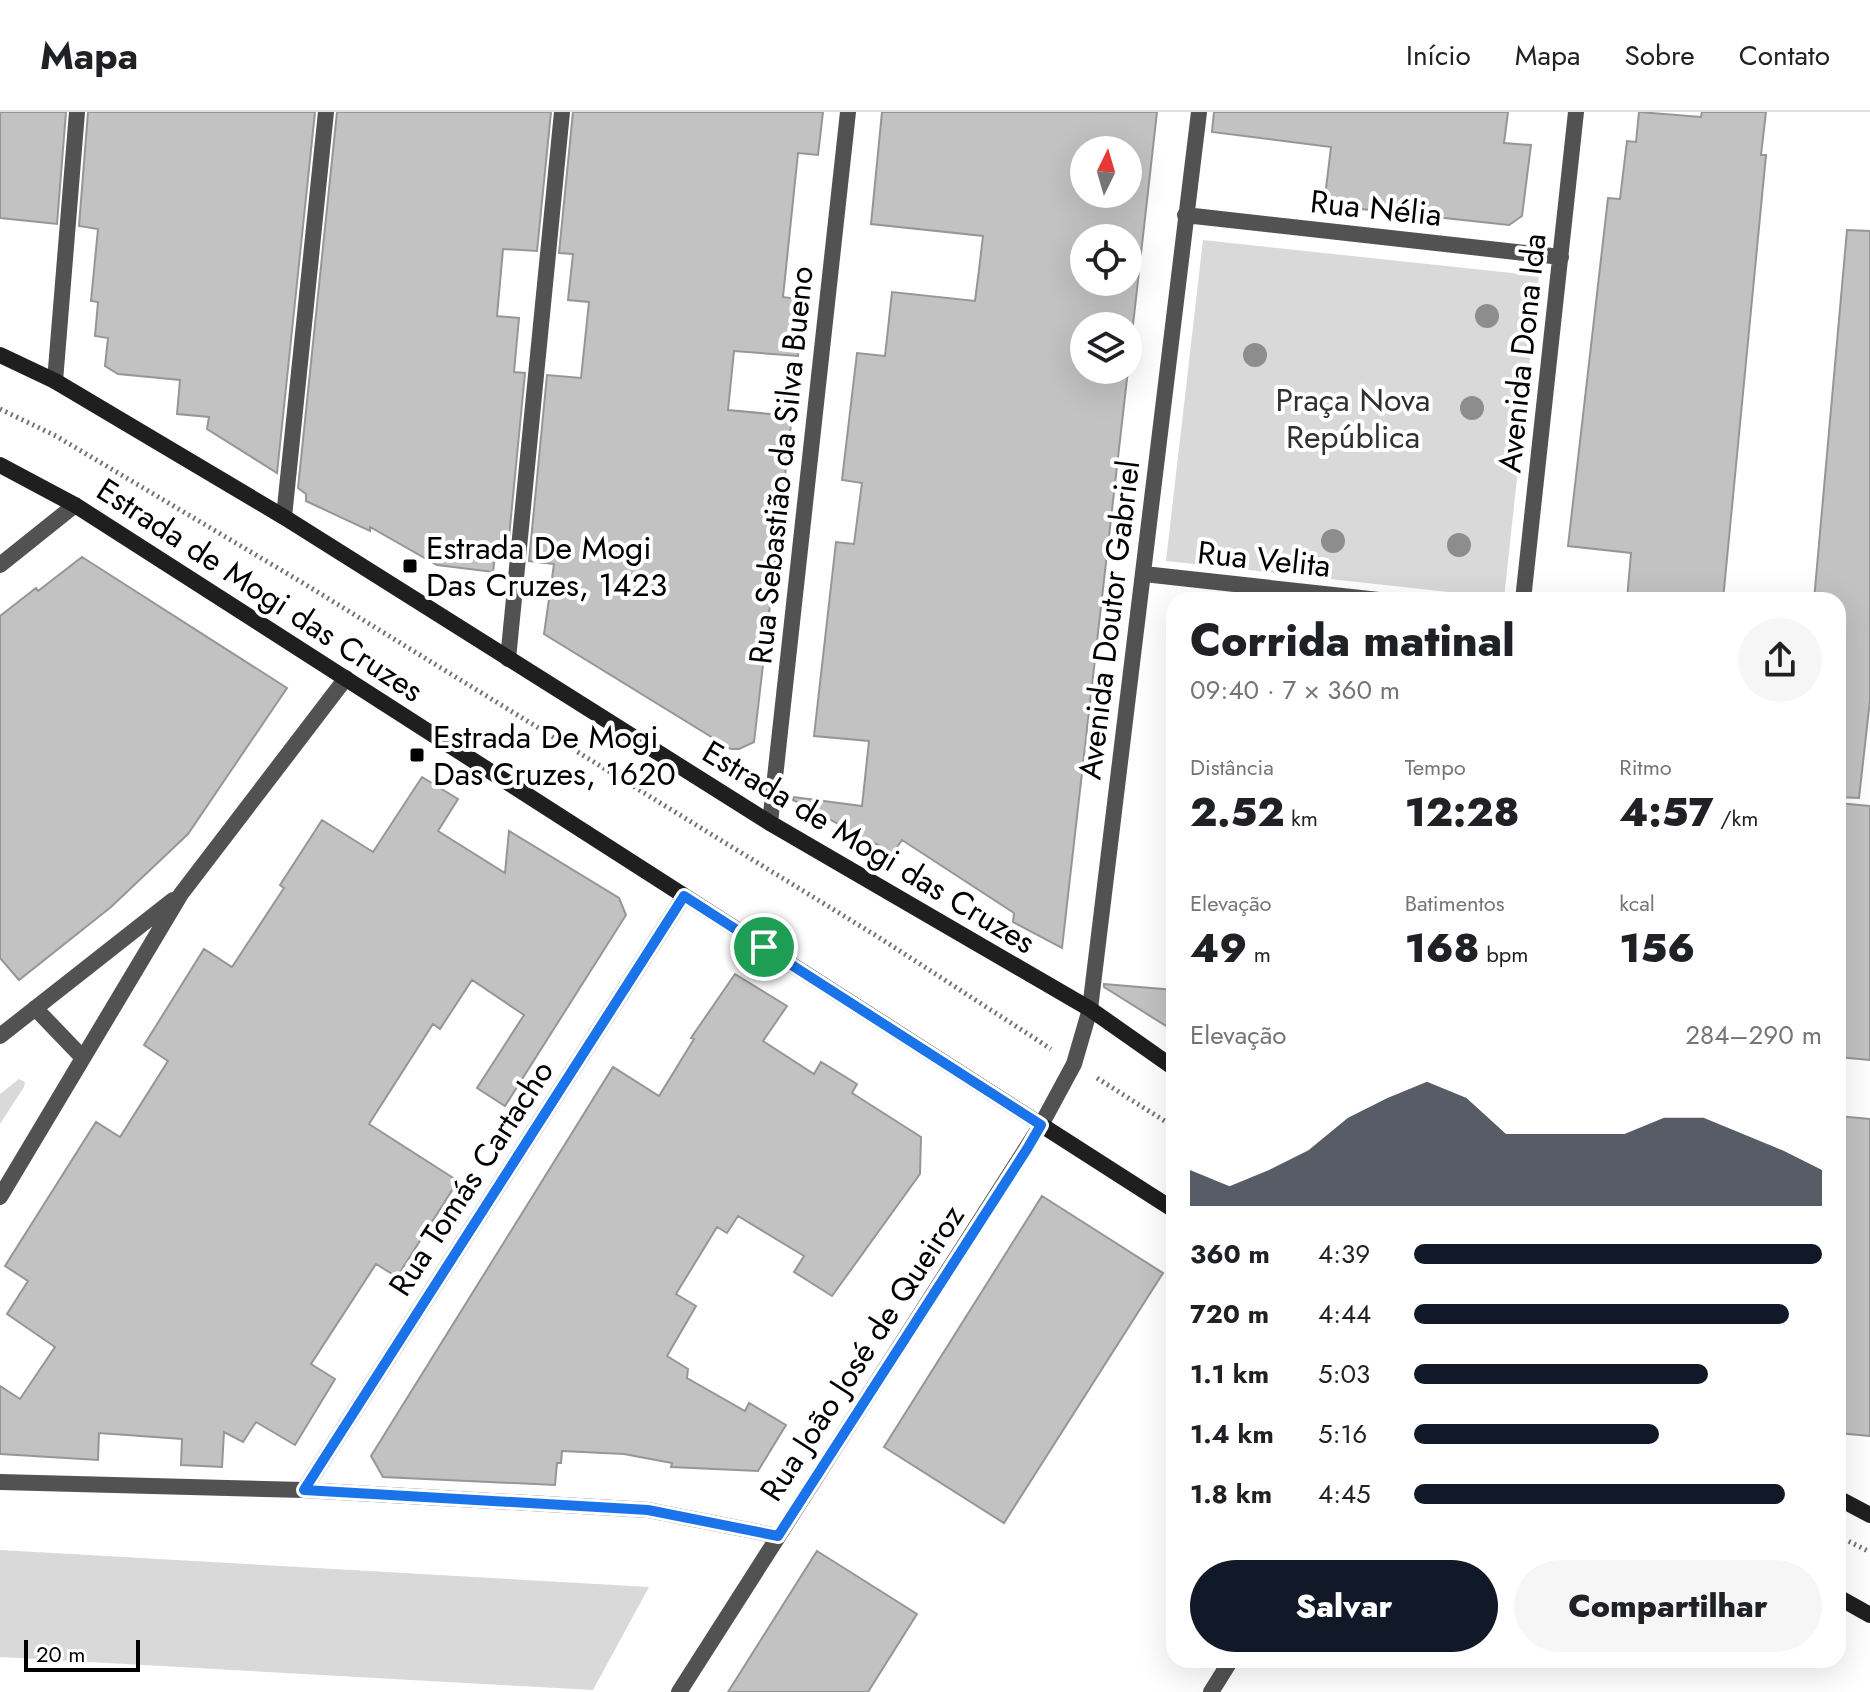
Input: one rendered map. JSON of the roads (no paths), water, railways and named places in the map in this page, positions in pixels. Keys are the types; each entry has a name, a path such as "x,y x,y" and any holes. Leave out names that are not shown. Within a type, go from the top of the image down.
{"main road":[{"name":"Estrada de Mogi das Cruzes","path":"0,355 55,381 284,517 770,823 1090,1009 1166,1062"},
{"name":"Estrada de Mogi das Cruzes","path":"0,465 75,505 1166,1205"},
{"path":"1846,1502 1870,1515"},
{"path":"1846,1602 1870,1615"}],"street":[{"path":"55,381 77,112"},
{"path":"284,517 326,112"},
{"path":"508,659 562,112"},
{"name":"Rua Sebastião da Silva Bueno","path":"770,823 848,112"},
{"name":"Avenida Doutor Gabriel","path":"1041,1125 1074,1064 1090,1009 1199,112"},
{"name":"Avenida Dona Ida","path":"1524,592 1576,112"},
{"name":"Rua Nélia","path":"1185,215 1561,257"},
{"path":"0,565 75,505"},
{"name":"Rua Velita","path":"1144,574 1307,592"},
{"path":"0,1197 181,894 346,678"},
{"path":"0,1036 181,894"},
{"name":"Rua Tomás Cartacho","path":"304,1490 684,896"},
{"path":"35,1008 83,1058"},
{"name":"Rua João José de Queiroz","path":"679,1692 1041,1125"},
{"path":"0,1482 304,1490 648,1510 778,1536"},
{"path":"1211,1692 1226,1668"}],"place":[{"name":"Estrada De Mogi Das Cruzes, 1423","path":"410,566"},
{"name":"Estrada De Mogi Das Cruzes, 1620","path":"417,755"}],"park label":[{"name":"Praça Nova República","path":"1353,418"}]}
